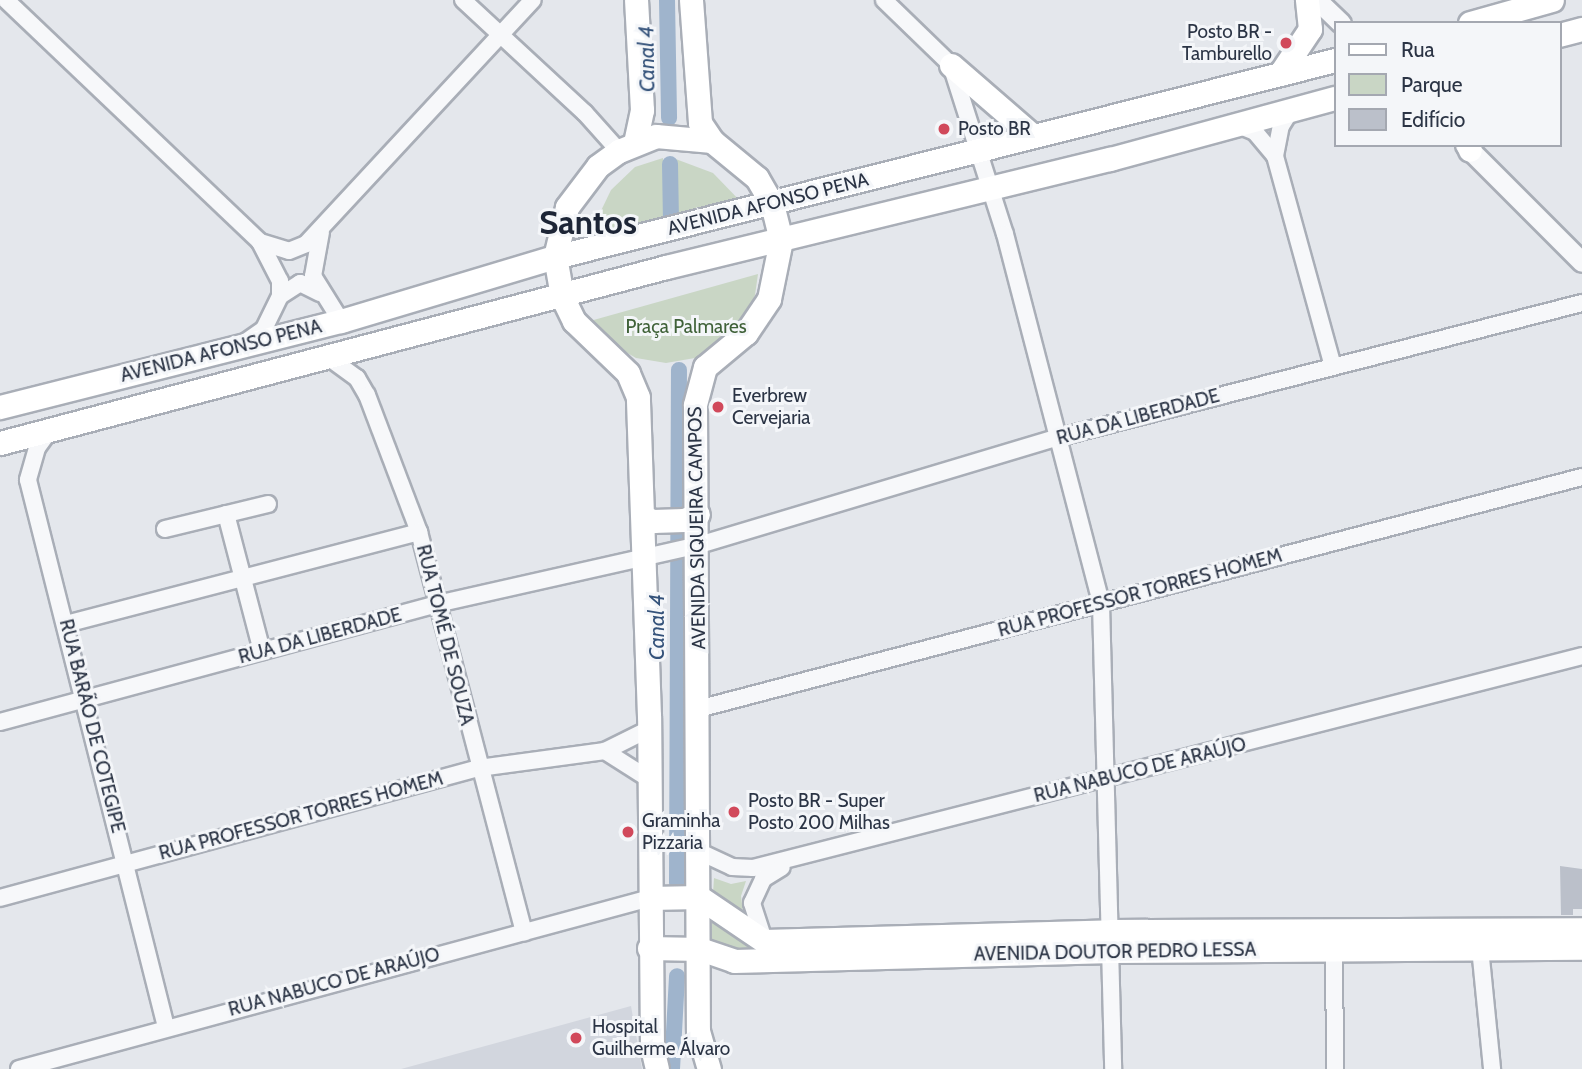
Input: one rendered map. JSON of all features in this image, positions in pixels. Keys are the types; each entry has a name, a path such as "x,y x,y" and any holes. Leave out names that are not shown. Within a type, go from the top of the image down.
{"main road":[{"path":"634,145 642,110 636,0"},
{"name":"AVENIDA SIQUEIRA CAMPOS","path":"691,0 695,103 704,140 757,178 772,204 781,240 769,299 746,332 713,356 700,379 695,405 691,517 700,852 693,949 698,1031 709,1069"},
{"path":"1280,74 1310,29 1307,0"},
{"path":"1477,21 1552,0"},
{"path":"1561,34 1582,29"},
{"name":"AVENIDA AFONSO PENA","path":"2,404 341,321 555,257 1334,60"},
{"path":"951,65 1033,136"},
{"path":"1185,138 1184,118 1197,94"},
{"name":"AVENIDA AFONSO PENA","path":"0,443 562,296 1110,159 1334,98"},
{"path":"1110,159 1125,145 1129,132 1123,113"},
{"path":"657,1069 652,1047 654,898 649,779 648,519 638,397 628,373 592,343 562,296 555,257 559,231 576,192 598,166 634,145 672,135 704,140"},
{"path":"648,519 691,517"},
{"path":"654,898 695,898 764,941"},
{"name":"AVENIDA DOUTOR PEDRO LESSA","path":"764,941 1113,941 1582,929"},
{"name":"AVENIDA DOUTOR PEDRO LESSA","path":"654,948 693,949 734,961 1113,941 1334,950 1582,948"}],"street":[{"path":"6,0 260,242 280,281 280,296 264,329 239,346"},
{"path":"463,0 585,113 634,145"},
{"path":"260,242 278,250 299,250 322,229 533,0"},
{"path":"884,0 951,65 1005,234 1060,437 1101,603 1113,941 1113,1069"},
{"path":"1317,0 1338,21"},
{"path":"1275,156 1281,126 1291,110"},
{"path":"1238,125 1255,132 1275,156 1333,366"},
{"path":"1467,147 1582,262"},
{"path":"322,229 313,262 320,293 341,321"},
{"path":"280,296 300,283 320,293"},
{"name":"RUA DA LIBERDADE","path":"0,722 437,604 692,546 1060,437 1582,303"},
{"name":"RUA TOMÉ DE SOUZA","path":"328,357 357,379 367,396 419,532 524,932"},
{"name":"RUA BARÃO DE COTEGIPE","path":"50,430 37,448 28,480 127,863 166,1027"},
{"name":"RUA PROFESSOR TORRES HOMEM","path":"698,709 1582,477"},
{"path":"165,529 268,504"},
{"path":"226,514 262,651"},
{"path":"66,624 419,532"},
{"name":"RUA NABUCO DE ARAÚJO","path":"700,852 741,869 800,858 1582,656"},
{"name":"RUA PROFESSOR TORRES HOMEM","path":"0,898 479,768 605,751 649,729"},
{"path":"605,751 649,779"},
{"path":"764,941 753,916 755,888 800,858"},
{"name":"RUA NABUCO DE ARAÚJO","path":"19,1069 166,1027 654,898"},
{"path":"1480,948 1492,1069"},
{"path":"1334,950 1335,1069"}],"shaded area":[{"name":"Hospital Guilherme Álvaro","path":"631,1006 642,1069 401,1069"}],"green space":[{"path":"663,158 665,224 595,243 598,217 611,190 635,167"},
{"path":"673,158 713,173 745,206 674,223"},
{"name":"Praça Palmares","path":"758,274 755,295 743,322 709,352 695,358 666,363 636,358 610,343 590,321"},
{"path":"714,878 731,884 746,881 741,896 743,912 713,893"},
{"path":"712,922 761,950 732,953 710,944"}],"building":[{"path":"1560,866 1582,869 1582,909 1573,909 1573,915 1561,915"}],"waterway":[{"name":"Canal 4","path":"667,0 669,118"},
{"name":"Canal 4","path":"670,164 671,219"},
{"name":"Canal 4","path":"677,883 679,370"},
{"name":"Canal 4","path":"672,1069 677,976"}],"place":[{"name":"Posto BR - Tamburello","path":"1286,43"},
{"name":"Posto BR","path":"944,129"},
{"name":"Everbrew Cervejaria","path":"718,407"},
{"name":"Posto BR - Super Posto 200 Milhas","path":"734,812"},
{"name":"Graminha Pizzaria","path":"628,832"},
{"name":"Hospital Guilherme Álvaro","path":"576,1038"}],"district":[{"name":"Santos","path":"588,223"}]}
